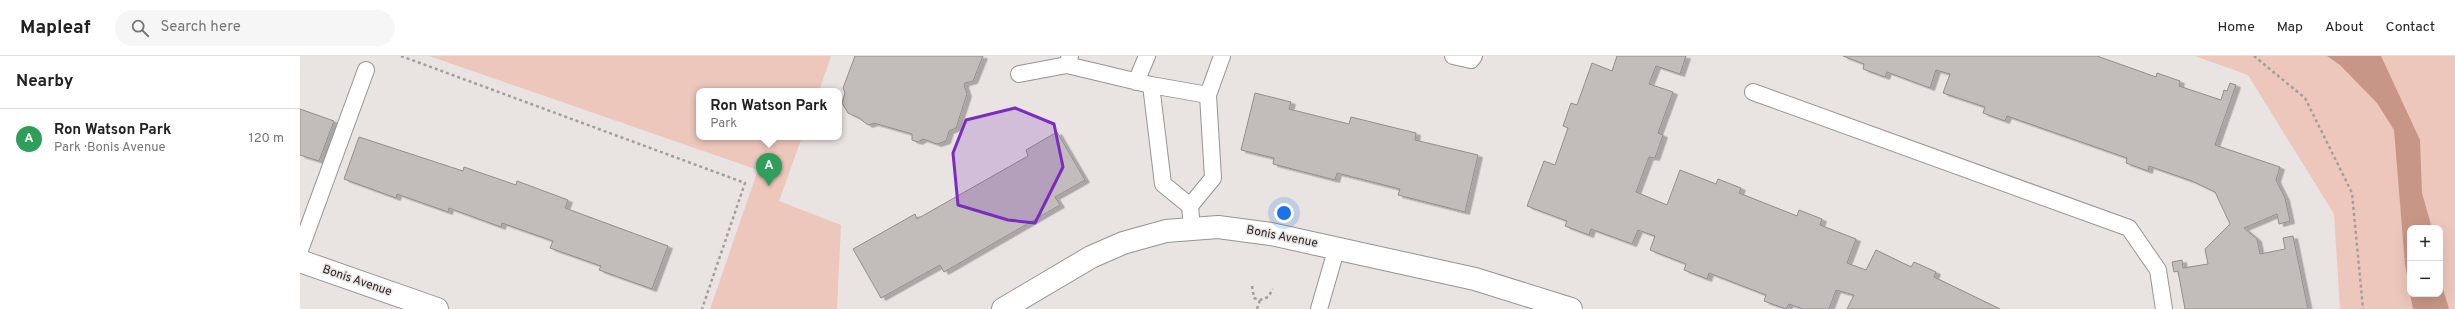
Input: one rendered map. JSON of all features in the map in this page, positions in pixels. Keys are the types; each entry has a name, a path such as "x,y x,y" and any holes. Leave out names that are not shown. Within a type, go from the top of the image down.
{"street":[{"name":"Bonis Avenue","path":"1003,309 1091,257 1123,243 1166,231 1192,228 1245,229 1337,247 1475,279 1571,309"},
{"name":"Bonis Avenue","path":"300,261 438,309"}],"lane":[{"path":"1147,56 1144,83 1163,184 1190,206"},
{"path":"1192,228 1190,206 1213,178 1208,95 1222,56"},
{"path":"1453,56 1471,60 1474,56"},
{"path":"1019,74 1069,60 1144,83 1208,95"},
{"path":"300,250 366,70"},
{"path":"1753,92 2129,228 2158,270 2164,309"},
{"path":"1319,309 1337,247"}],"path":[{"path":"401,56 745,183 702,309"},
{"path":"2254,56 2305,98 2352,193 2363,309"},
{"path":"1252,286 1254,298 1260,300 1268,297 1273,289"},
{"path":"1256,309 1260,300"}],"highlighted area":[{"path":"1015,108 1054,124 1063,167 1035,223 1008,220 958,205 953,153 966,120"}],"shaded area":[{"path":"429,56 831,56 820,88 696,88 696,140 801,140 779,201 841,225 837,309 710,309 758,170"},
{"path":"2195,56 2455,56 2455,309 2340,309 2334,214 2248,75"},
{"path":"2327,56 2381,56 2420,140 2422,193 2431,225 2407,225 2407,275 2394,130 2377,103 2340,65"},
{"path":"2443,289 2449,309 2413,309 2411,297 2443,297"}],"building":[{"path":"855,56 983,56 973,81 965,83 964,85 967,94 956,128 949,131 946,141 937,144 923,139 918,142 912,140 912,134 874,123 868,125 859,118 848,113 842,103 845,93 843,88"},
{"path":"1617,56 1686,56 1680,74 1656,66 1649,84 1673,92 1658,133 1663,135 1655,158 1649,157 1636,192 1667,205 1680,170 1716,184 1718,179 1741,188 1739,193 1797,216 1799,210 1822,219 1820,225 1856,239 1847,263 1866,270 1876,250 1911,267 1914,262 1936,272 1934,277 2000,309 1847,309 1854,295 1836,290 1829,309 1803,309 1789,304 1786,309 1764,301 1766,295 1709,273 1707,279 1684,270 1686,264 1650,250 1655,236 1638,230 1632,244 1591,229 1589,235 1565,226 1567,221 1527,206 1544,161 1555,165 1568,128 1563,126 1571,103 1577,105 1592,63 1612,71"},
{"path":"1843,56 2097,56 2156,77 2157,73 2180,81 2179,86 2221,100 2224,90 2227,91 2230,83 2236,85 2215,145 2280,167 2276,180 2285,198 2290,221 2279,224 2277,214 2244,228 2257,239 2260,254 2285,249 2283,238 2293,236 2308,309 2185,309 2178,271 2174,272 2172,262 2182,260 2183,268 2208,264 2205,249 2230,224 2215,192 2192,181 2149,166 2148,171 2126,163 2127,158 2007,116 2005,121 1983,113 1985,107 1943,93 1950,74 1936,70 1930,88 1887,72 1885,77 1863,69 1864,64"},
{"path":"1255,93 1291,102 1289,109 1349,124 1351,117 1416,133 1415,140 1478,155 1465,212 1398,195 1400,189 1337,173 1335,180 1273,164 1274,158 1241,150"},
{"path":"300,109 334,121 319,161 300,155"},
{"path":"1057,132 1085,180 1055,197 1060,205 944,272 940,265 881,298 853,249 915,214 917,219 1028,156 1026,150"},
{"path":"359,137 463,171 464,167 516,185 517,181 568,200 565,208 668,246 652,289 599,270 601,266 550,248 553,241 502,223 501,227 449,208 448,212 397,194 396,198 344,179"}],"place":[{"name":"Ron Watson Park","path":"769,186"}]}
